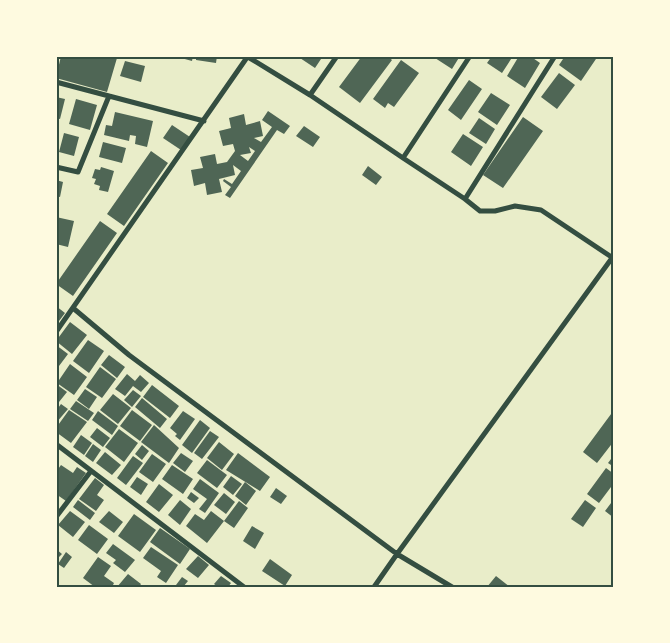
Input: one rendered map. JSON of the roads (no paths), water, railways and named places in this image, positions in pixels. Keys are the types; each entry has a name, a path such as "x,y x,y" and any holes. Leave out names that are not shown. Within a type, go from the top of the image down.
{"street":[{"path":"56,332 248,56 310,95 480,211 495,211 515,206 541,210 613,258 374,587"},
{"path":"310,95 337,56"},
{"path":"403,158 470,56"},
{"path":"465,199 555,56"},
{"path":"56,82 204,121"},
{"path":"56,168 78,172 109,96"},
{"path":"74,308 129,354 397,554 452,587"},
{"path":"56,444 244,587"},
{"path":"56,517 91,471"}]}
